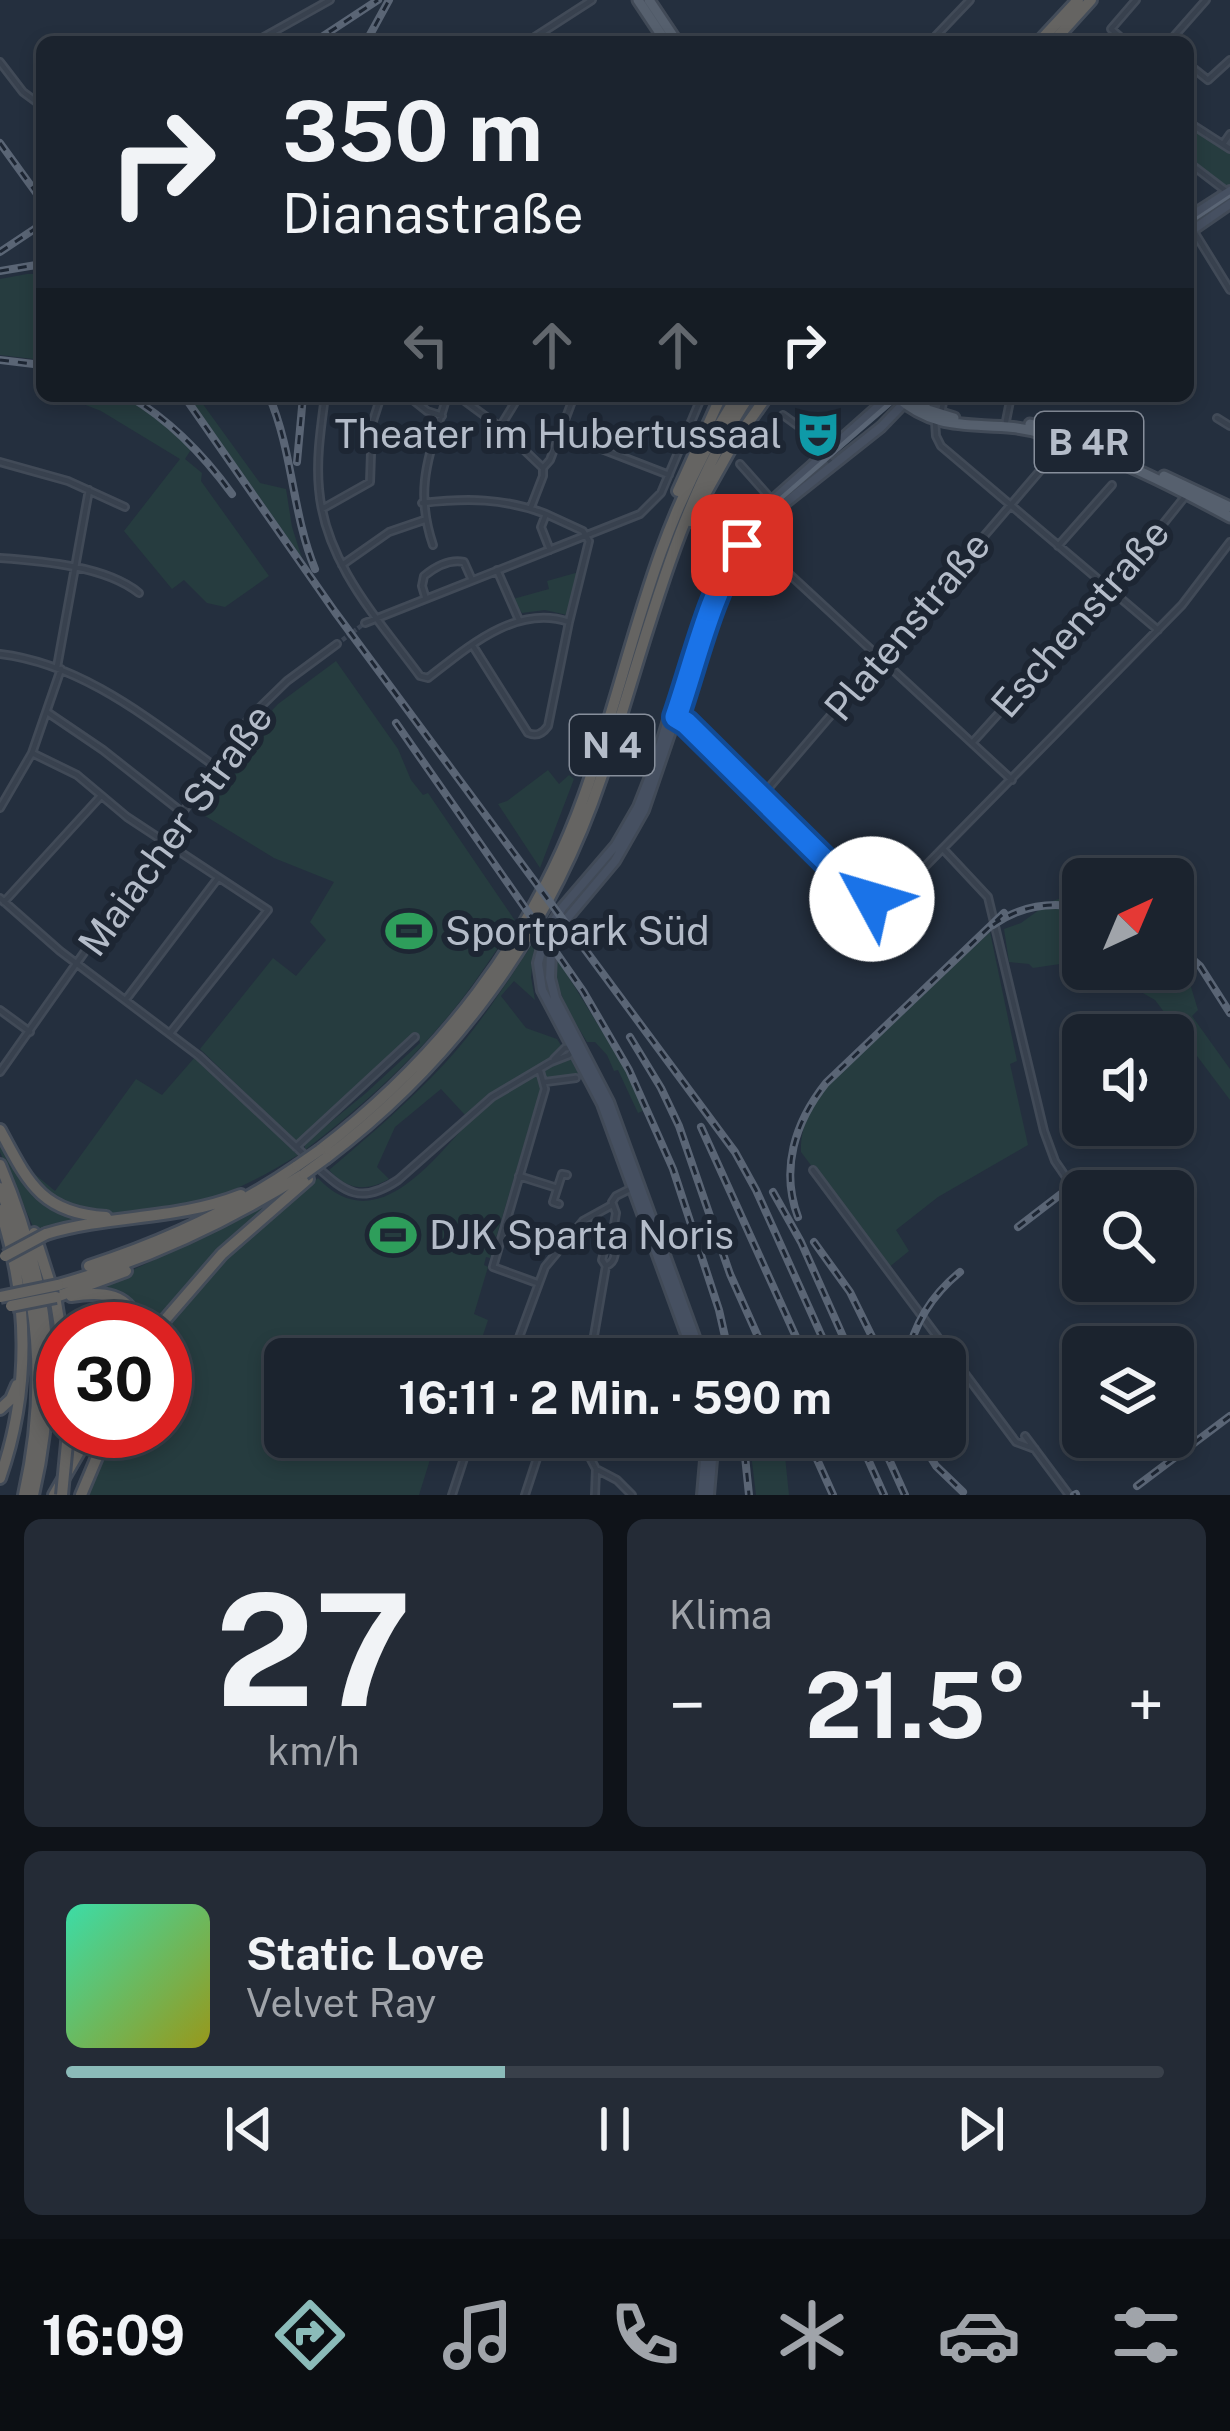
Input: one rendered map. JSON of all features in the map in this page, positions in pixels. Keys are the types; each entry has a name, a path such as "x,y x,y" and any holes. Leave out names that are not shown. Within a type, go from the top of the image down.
{"highway":[{"path":"1055,36 1078,0"},
{"path":"1055,36 1091,0"},
{"path":"666,553 668,520 718,402"},
{"name":"N 4","path":"325,1156 435,1045 487,982 535,906 584,798 690,482 734,402"},
{"path":"666,553 746,402"},
{"path":"666,553 681,542 733,444 763,402"},
{"name":"N 4","path":"0,1297 59,1293 196,1236 262,1201 343,1145 452,1042 506,971 568,862 594,799 666,553"},
{"path":"0,1130 27,1178 49,1201 63,1210 127,1220"},
{"path":"0,1164 39,1246 55,1302"},
{"path":"0,1164 32,1250 47,1334 46,1430 33,1495"},
{"path":"180,1302 303,1173"},
{"name":"N 4","path":"262,1189 303,1173"},
{"path":"0,1188 27,1271 38,1343 36,1428 24,1495"},
{"path":"2,1258 46,1234 182,1213 262,1189"},
{"path":"89,1266 186,1229 262,1189"},
{"path":"0,1210 16,1269 23,1359 15,1427 0,1478"},
{"path":"4,1308 59,1293 94,1293 124,1302"},
{"path":"0,1409 13,1395 23,1359"},
{"path":"58,1495 64,1458"},
{"path":"58,1495 77,1458"},
{"path":"81,1495 96,1458"}],"main road":[{"path":"638,0 672,36"},
{"path":"650,0 663,36"},
{"path":"1194,214 1229,192"},
{"path":"1194,229 1230,204"},
{"path":"690,1338 609,1102 577,1046 553,1016 542,990 538,973 542,946 565,904 612,850 634,816 727,572 746,534 772,501 897,402"},
{"path":"746,534 885,424 899,402"},
{"name":"B 4R","path":"911,402 940,415 1035,431 1114,460 1230,517"},
{"name":"B 4R","path":"940,415 1051,428 1230,507"},
{"path":"673,715 638,824 562,927 550,963 555,998 597,1092 689,1338"},
{"path":"706,1495 709,1458"}],"street":[{"path":"265,36 330,0"},
{"path":"536,36 592,0"},
{"path":"936,36 970,0"},
{"path":"1120,36 1111,28 1136,0"},
{"path":"1174,36 1206,0"},
{"path":"1194,69 1208,80 1230,59"},
{"path":"0,62 36,102"},
{"path":"1194,126 1227,147 1230,134"},
{"path":"1194,167 1229,192"},
{"path":"1194,236 1230,290"},
{"path":"324,402 318,473 328,538 377,618 420,676 427,678 472,645 519,620 545,615 568,622"},
{"path":"322,509 370,482 372,424 379,402"},
{"path":"416,402 442,416"},
{"path":"441,565 424,520 422,489 446,402"},
{"path":"466,402 543,468"},
{"path":"500,428 515,402"},
{"path":"530,508 572,402"},
{"path":"365,623 648,508 661,493 699,402"},
{"path":"943,402 937,436 941,446 1158,630"},
{"path":"1006,421 1010,402"},
{"path":"783,415 832,464"},
{"path":"1217,418 1230,426"},
{"path":"560,433 669,475"},
{"name":"Platenstraße","path":"760,798 1053,453"},
{"path":"0,461 39,471 125,507"},
{"path":"740,464 772,501"},
{"path":"1058,546 1112,485"},
{"path":"0,808 32,753 47,712 59,668 89,490"},
{"name":"Eschenstraße","path":"972,743 1111,589 1187,494"},
{"path":"422,503 473,498 503,501 546,514 583,530 586,536 589,548 568,622 548,726 539,734 528,733 472,645"},
{"path":"546,514 541,527 550,550"},
{"path":"342,565 389,532 424,520"},
{"path":"746,534 1012,780"},
{"path":"673,715 860,895 878,900 896,896 1158,630 1230,542"},
{"path":"0,558 112,577 139,593"},
{"path":"426,598 424,576 441,565 464,562 472,580"},
{"path":"497,570 519,620"},
{"name":"Maiacher Straße","path":"0,1072 250,717 337,644"},
{"path":"0,654 59,668 146,717 216,767"},
{"path":"47,712 183,813"},
{"path":"32,753 77,775 163,842 265,907 267,914 171,1032"},
{"path":"100,797 2,900 78,964 171,1032 344,1189 375,1192 398,1180 492,1097 569,1055 577,1046"},
{"path":"944,850 988,897 1043,1131 1062,1173"},
{"path":"126,999 218,878"},
{"path":"0,1010 30,1032"},
{"path":"296,1147 416,1037"},
{"path":"537,1283 493,1267 545,1089 539,1070"},
{"path":"545,1082 576,1078"},
{"path":"813,1170 1016,1442 1035,1449"},
{"path":"559,1204 553,1202 562,1174 567,1175"},
{"path":"519,1176 557,1188"},
{"path":"606,1266 615,1254 612,1205 616,1196 633,1188"},
{"path":"518,1338 547,1265 576,1227 612,1205"},
{"path":"594,1338 606,1266 604,1247 611,1243"},
{"path":"681,1338 685,1328"},
{"path":"1025,1436 1069,1495"},
{"path":"452,1495 464,1458"},
{"path":"525,1495 537,1458"},
{"path":"590,1458 596,1469 596,1495"},
{"path":"596,1469 632,1495"}],"green space":[{"path":"1194,128 1230,151 1227,187 1194,165"},
{"path":"36,274 36,359 0,355 0,279"},
{"path":"78,402 136,402 192,448 185,459 202,473 201,481 269,576 225,607 207,603 184,580 172,589 124,531 180,459"},
{"path":"192,402 201,402 260,483 286,489 302,558"},
{"path":"579,572 567,615 545,610 522,613 513,599 549,589 547,581"},
{"path":"336,661 398,749 411,780 423,795 428,793 516,922 427,1041 305,1150 305,1143 420,1043 418,1033 300,1141 200,1049 273,958 296,976 326,940 310,922 334,882 274,858 197,811 258,725"},
{"path":"548,770 559,784 569,775 574,779 540,868 498,804"},
{"path":"1062,898 1062,964 1033,968 1009,962 1004,929"},
{"path":"990,932 1017,1061 1010,1064 1028,1145 938,1197 896,1230 909,1251 888,1268 801,1152 805,1124 829,1084"},
{"path":"535,940 531,977 535,1000 514,981 501,996 526,1028 557,1039 581,1075 543,1081 484,1265 488,1267 474,1314 488,1320 482,1338 264,1338 264,1458 430,1458 419,1495 85,1495 100,1458 192,1458 192,1302 186,1302 226,1259 318,1178 339,1195 359,1201 380,1198 399,1189 436,1158 468,1123 441,1089 395,1127 377,1167 389,1179 357,1187 329,1170 404,1104 482,1018"},
{"path":"557,958 645,1110 638,1113 618,1070 614,1071 595,1042 587,1042 575,1023 560,992"},
{"path":"1138,990 1192,990 1198,1010 1166,1014 1155,1000"},
{"path":"1194,1019 1230,1069 1230,1100 1194,1052"},
{"path":"195,1057 298,1155 219,1196 134,1214 105,1213 51,1200 19,1161 55,1191 136,1079 162,1095"},
{"path":"0,1135 24,1177 82,1219 35,1231 0,1152"},
{"path":"295,1187 182,1302 115,1302 86,1292 245,1217"},
{"path":"752,1458 785,1458 789,1495 756,1495"}],"tunnel":[{"path":"337,644 365,623"}],"tram line":[{"path":"1194,220 1230,196"},
{"path":"890,402 768,509 751,512 723,497 711,504 712,520 721,528 750,526 893,402"}],"railway":[{"path":"323,36 378,0"},
{"path":"369,36 389,0"},
{"path":"0,143 36,193"},
{"path":"0,252 36,228"},
{"path":"0,271 36,265"},
{"path":"0,360 36,364"},
{"path":"138,402 185,439 232,494"},
{"path":"188,402 335,612 735,1152 823,1338"},
{"path":"271,402 315,569"},
{"path":"297,462 302,402"},
{"path":"396,723 583,991 629,1070 673,1169 725,1338"},
{"path":"993,925 1014,913 1062,905"},
{"path":"798,1217 791,1164 799,1130 815,1098 1004,913"},
{"path":"1194,961 1230,1013"},
{"path":"630,1037 679,1126 730,1274 759,1338"},
{"path":"701,1127 796,1338"},
{"path":"773,1192 844,1338"},
{"path":"1018,1227 1061,1194"},
{"path":"814,1242 850,1292 873,1338"},
{"path":"913,1338 926,1310 960,1272"},
{"path":"1137,1486 1230,1416"},
{"path":"745,1458 749,1495"},
{"path":"816,1458 833,1495"},
{"path":"867,1458 884,1495"},
{"path":"888,1458 905,1495"},
{"path":"931,1458 963,1492"}],"place":[{"name":"Theater im Hubertussaal","path":"818,434"},
{"name":"Sportpark Süd","path":"409,931"},
{"name":"DJK Sparta Noris","path":"393,1235"}],"route":[{"path":"742,545 712,611 676,717 860,895 872,899"}]}
